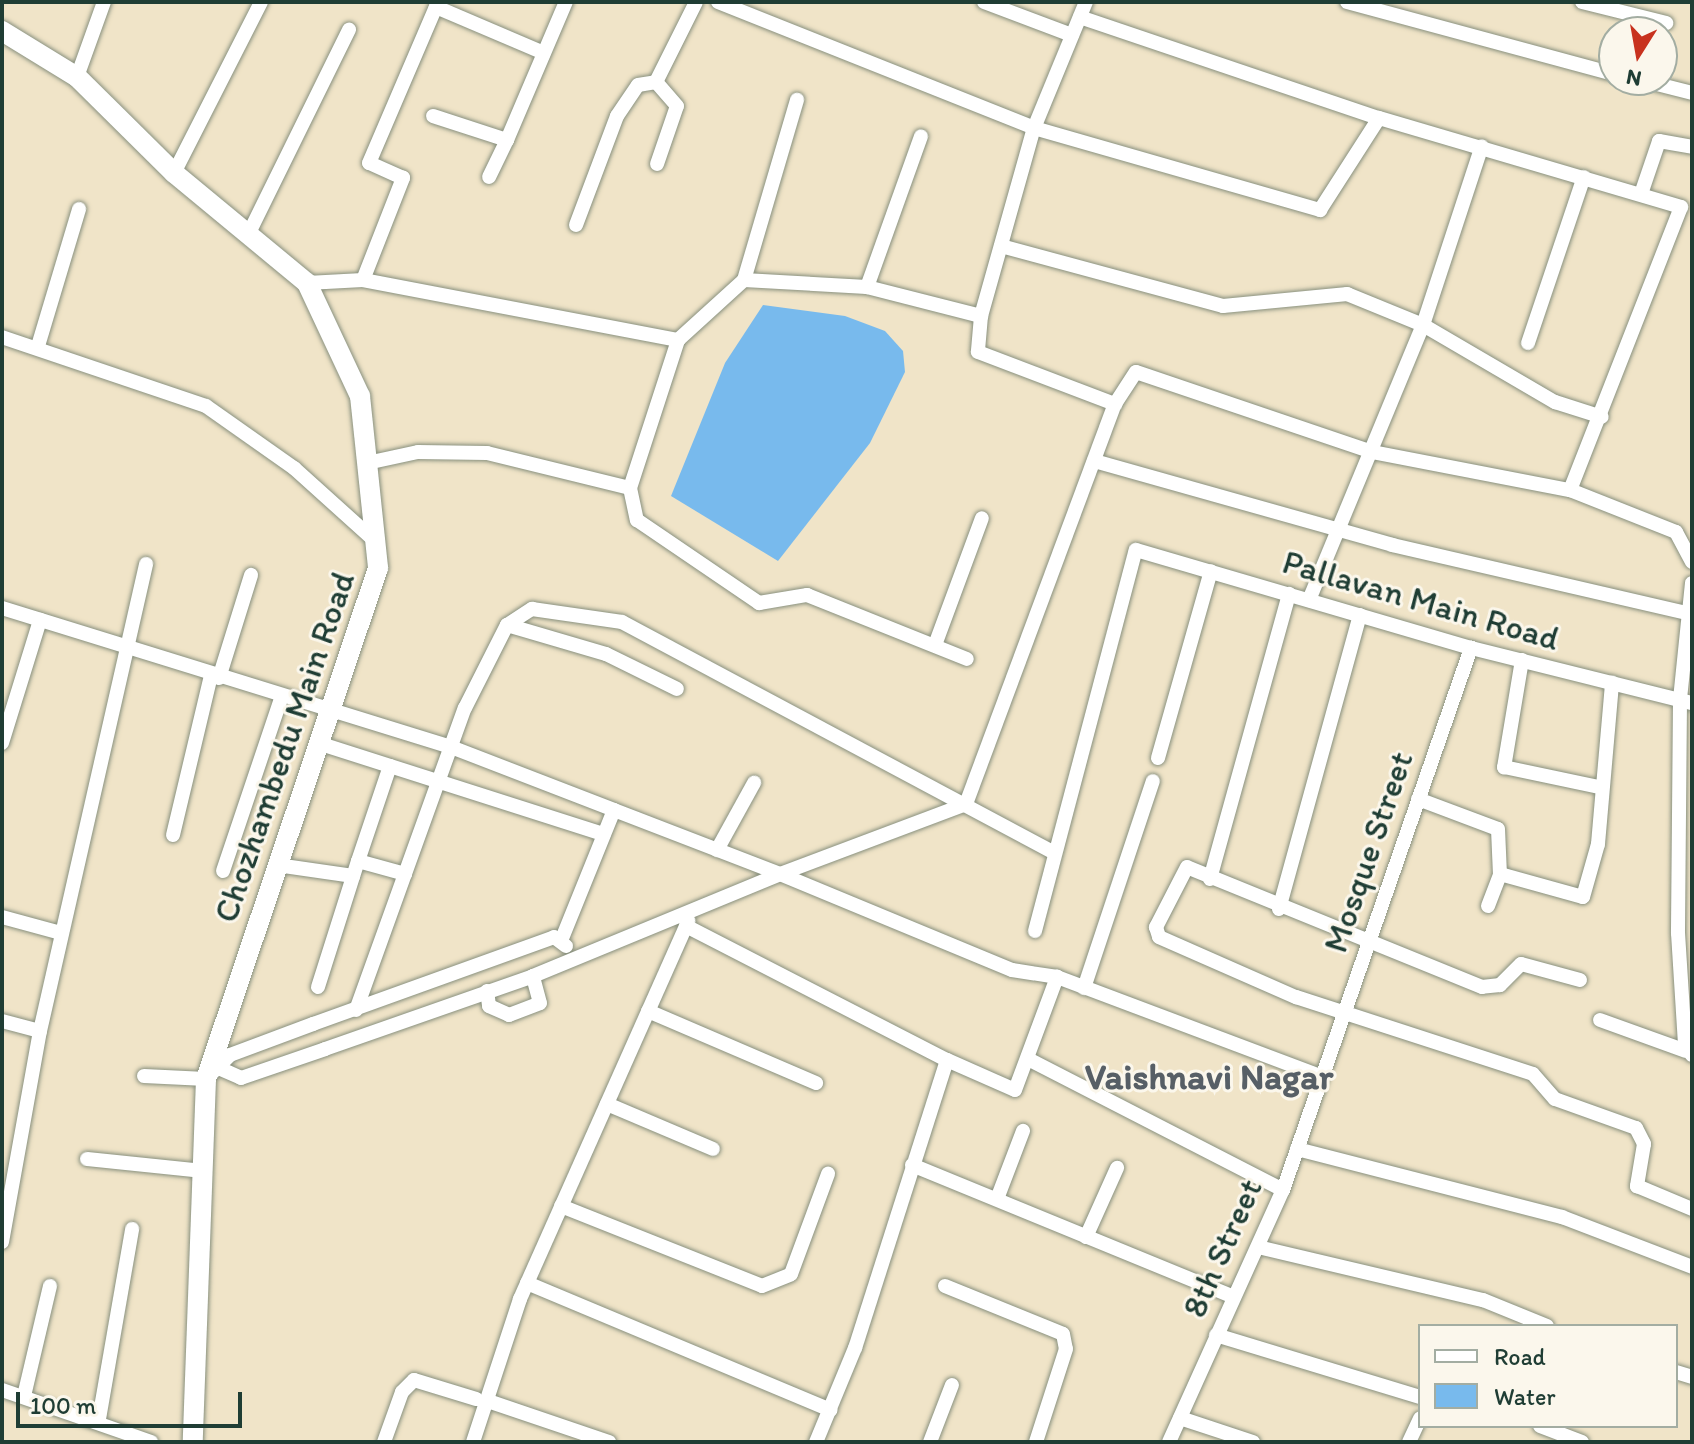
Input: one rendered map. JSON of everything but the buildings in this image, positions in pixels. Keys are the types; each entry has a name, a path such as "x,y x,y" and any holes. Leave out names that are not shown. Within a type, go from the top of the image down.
{"street":[{"path":"77,77 104,2"},
{"path":"489,177 566,2"},
{"path":"656,82 696,2"},
{"path":"718,2 1034,128 1320,210 1379,118"},
{"path":"984,2 1072,35"},
{"path":"1086,2 1034,128 981,316 978,352 1115,404"},
{"path":"1347,2 1598,70"},
{"path":"1582,2 1638,16"},
{"path":"174,173 258,3"},
{"path":"363,280 403,178 369,163 436,7 544,53"},
{"path":"1080,17 1379,118 1681,207 1602,417 1570,490"},
{"path":"248,235 349,30"},
{"name":"Chozhambedu Main Road","path":"2,31 77,77 174,173 307,283 360,396 378,568 277,865 214,1074 203,1171 193,1442"},
{"path":"656,82 677,106 657,164"},
{"path":"576,225 617,116 638,85 656,82"},
{"path":"797,100 744,280 678,340 630,488 637,520 759,603 807,595 967,659"},
{"path":"433,116 507,140"},
{"path":"867,287 921,136"},
{"path":"1641,194 1659,141 1692,147"},
{"path":"1309,600 1335,529 1372,452 1423,325 1482,146"},
{"path":"1528,343 1584,177"},
{"path":"38,346 79,209"},
{"path":"1001,246 1223,306 1339,293 1423,325 1505,377 1602,417"},
{"path":"307,283 363,280 678,340"},
{"path":"744,280 867,287 981,316"},
{"path":"2,337 38,346 206,406 294,468 375,541"},
{"path":"144,1076 214,1074 241,1078 533,976 780,874 966,804 1115,404 1136,372 1156,373 1372,452 1570,490 1676,532 1692,562"},
{"path":"367,463 418,452 487,453 630,488"},
{"path":"1094,461 1335,529 1687,613"},
{"path":"935,645 982,518"},
{"name":"Pallavan Main Road","path":"1054,853 1136,550 1471,648 1686,701"},
{"path":"2,1242 40,1031 123,647 146,564"},
{"path":"1158,758 1211,571"},
{"path":"173,835 215,677 251,575"},
{"path":"1600,1020 1689,1053 1685,935 1686,701 1687,613 1692,583"},
{"path":"1210,879 1289,594"},
{"path":"2,608 328,714 451,747 780,874 1012,970 1057,977 1321,1076"},
{"path":"356,1010 451,747 507,625 532,609 622,622 1054,853 1035,931"},
{"path":"1279,909 1360,615"},
{"path":"2,743 40,620"},
{"path":"507,625 606,654 677,689"},
{"name":"Mosque Street","path":"1321,1076 1471,648"},
{"path":"1522,660 1504,767 1599,787"},
{"path":"1500,874 1577,897 1588,894 1612,683"},
{"path":"223,871 281,699"},
{"path":"318,743 604,834"},
{"path":"318,987 390,766"},
{"path":"1084,988 1153,781"},
{"path":"717,850 754,783"},
{"path":"1418,799 1498,829 1500,874 1488,906"},
{"path":"565,962 561,941 614,810"},
{"path":"358,861 405,874"},
{"path":"277,865 353,876"},
{"path":"1580,980 1521,964 1500,985 1482,987 1181,870 1156,927 1159,937 1343,1014 1533,1074 1555,1099 1636,1128 1644,1144 1637,1186 1692,1209"},
{"path":"473,1442 482,1400 527,1283 693,909"},
{"path":"2,917 61,933"},
{"path":"686,926 1011,1090 1030,1060 1057,977"},
{"path":"214,1074 230,1055 554,937 561,941"},
{"path":"487,991 489,1006 509,1015 540,1003 533,976"},
{"path":"648,1011 816,1083"},
{"path":"2,1021 40,1031"},
{"path":"313,1024 325,1049"},
{"path":"816,1442 830,1410 947,1060"},
{"path":"1030,1060 1283,1190"},
{"name":"8th Street","path":"1169,1442 1283,1190 1321,1076"},
{"path":"607,1104 713,1149"},
{"path":"997,1199 1023,1131"},
{"path":"1297,1149 1562,1217 1692,1267"},
{"path":"87,1159 203,1171"},
{"path":"912,1165 1234,1297"},
{"path":"1086,1237 1117,1168"},
{"path":"561,1206 762,1286 791,1274 828,1174"},
{"path":"99,1419 132,1229"},
{"path":"1258,1247 1483,1300 1542,1324"},
{"path":"527,1283 830,1410"},
{"path":"24,1396 50,1286"},
{"path":"945,1286 1063,1334 1066,1349 1036,1442"},
{"path":"1216,1335 1418,1396"},
{"path":"384,1442 402,1392 414,1380 609,1442"},
{"path":"930,1442 952,1385"},
{"path":"2,1390 99,1419 151,1442"},
{"path":"1180,1418 1253,1442"},
{"path":"1409,1442 1418,1422"},
{"path":"1545,1428 1582,1442"}],"water":[{"path":"763,305 845,316 885,331 903,351 905,372 870,443 778,561 671,496 725,363"}],"district":[{"name":"Vaishnavi Nagar","path":"1209,1077"}]}
